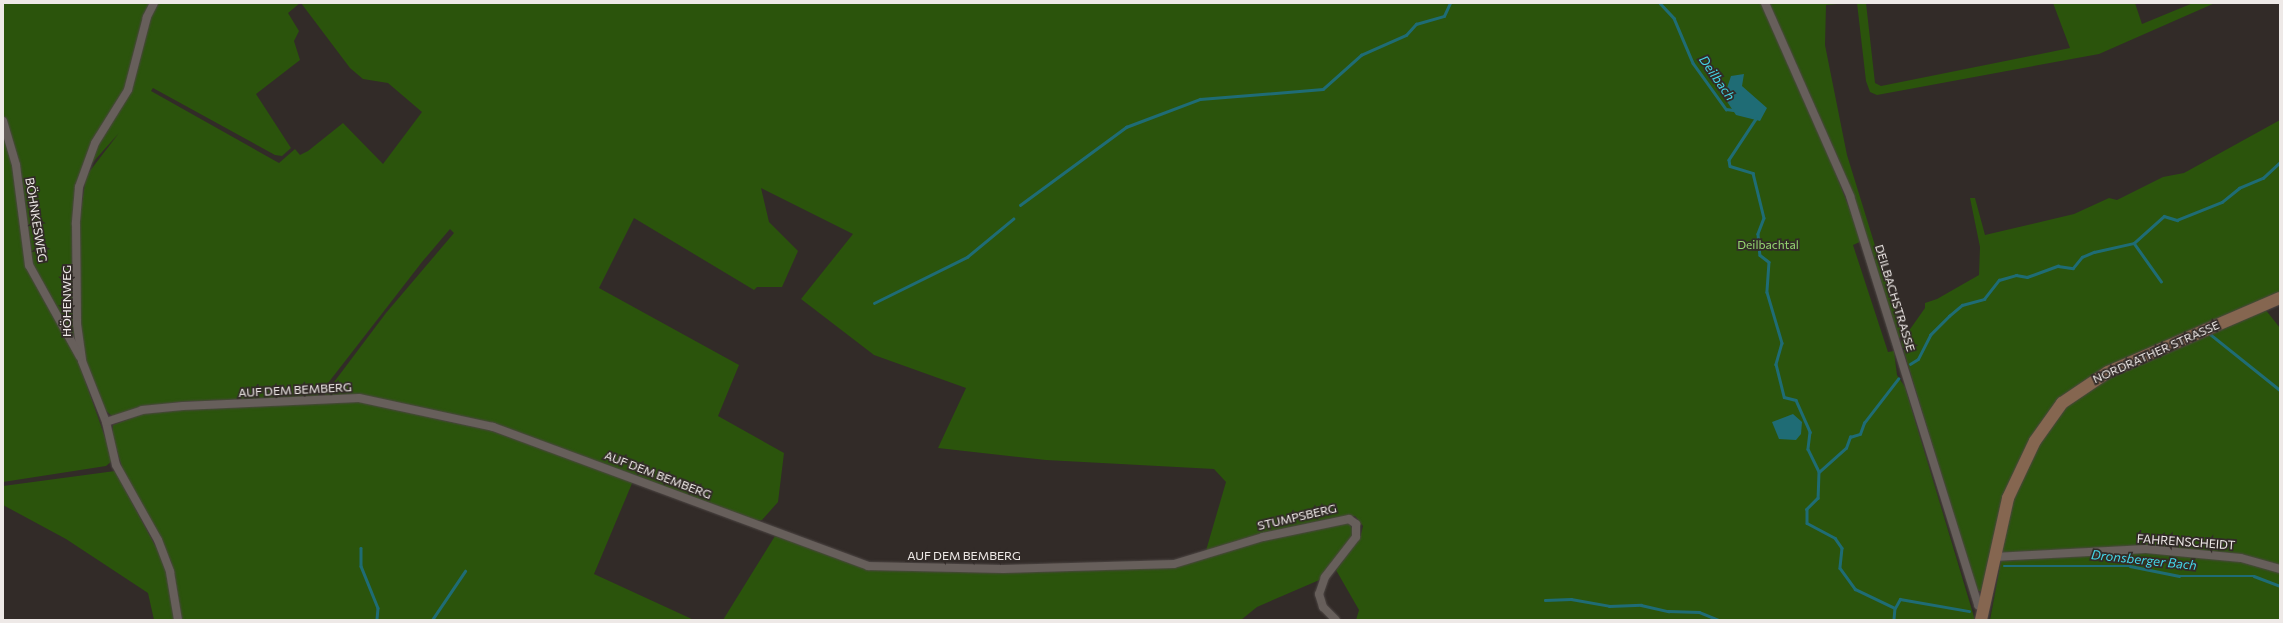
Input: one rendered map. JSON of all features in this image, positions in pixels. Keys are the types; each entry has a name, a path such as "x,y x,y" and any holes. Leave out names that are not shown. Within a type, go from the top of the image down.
{"main road":[{"name":"NORDRATHER STRASSE","path":"1980,620 1982,605 2006,505 2024,460 2047,421 2072,394 2108,372 2280,298"}],"street":[{"name":"HÖHENWEG","path":"154,3 147,16 128,90 95,143 79,187 76,224 77,324 82,361 106,422 116,465 158,540 170,572 178,620"},
{"name":"DEILBACHSTRASSE","path":"1765,3 1850,196 1970,581 1978,605 1982,605"},
{"name":"BÖHNKESWEG","path":"3,121 16,165 29,265 82,361"},
{"name":"AUF DEM BEMBERG","path":"106,422 142,410 183,406 359,398 493,427 868,566 1003,569 1129,566 1174,564 1202,557"},
{"name":"STUMPSBERG","path":"1202,557 1263,537 1306,530 1344,518 1353,521 1356,537 1320,588 1319,600 1336,620"},
{"name":"FAHRENSCHEIDT","path":"1994,557 2146,549 2241,558 2280,569"}],"green space":[{"name":"Deilbachtal","path":"3,3 300,3 288,13 299,31 294,41 300,60 256,94 291,148 282,156 275,155 153,88 151,91 279,163 295,149 300,155 308,151 343,123 383,164 422,112 388,83 363,79 350,68 301,3 1762,3 1825,146 1862,241 1853,245 1888,352 1894,351 1897,375 1905,387 1975,620 1356,620 1359,610 1336,570 1360,538 1363,526 1355,516 1205,554 1226,482 1214,469 1046,460 938,448 966,388 874,355 801,299 853,234 761,188 769,222 798,251 782,287 757,287 754,290 634,218 599,288 739,365 718,416 784,453 778,502 762,520 751,521 431,409 436,419 489,430 633,481 594,574 694,620 182,620 171,561 124,474 112,434 113,425 145,413 180,407 322,398 386,313 454,233 450,229 422,262 318,396 177,402 113,417 104,409 85,361 81,327 79,224 86,176 119,133 77,180 75,342 81,369 113,460 106,466 3,482 3,125 10,132 3,117"},
{"path":"1769,3 1849,3 1826,5 1825,45 1847,155 1902,333 1899,339 1842,167"},
{"path":"1857,3 1866,3 1875,83 1881,86 2070,48 2053,3 2135,3 2142,24 2193,3 2215,3 2099,54 1877,95 1870,92 1866,81"},
{"path":"2280,120 2280,294 2106,370 2032,440 1983,591 1977,591 1901,342 1925,308 1925,303 1937,299 1979,275 1980,247 1970,198 1975,198 1985,235 2074,214 2109,198 2117,200 2163,177 2184,173"},
{"path":"2265,309 2280,328 2280,566 2240,555 2144,546 1998,553 2012,499 2039,442 2065,406 2109,377"},
{"path":"115,471 165,564 177,620 154,620 148,593 66,539 3,505 3,486"},
{"path":"1348,521 1355,534 1324,578 1257,607 1241,620 723,620 775,536 874,567 1173,567 1263,539"},
{"path":"2145,552 2241,560 2280,571 2280,620 1990,620 2001,561"}],"water":[{"path":"1744,74 1742,86 1767,108 1760,121 1736,115 1724,97 1731,76"},
{"path":"1793,414 1802,422 1801,434 1796,440 1779,439 1772,422"}],"waterway":[{"path":"1020,205 1126,127 1200,99 1323,89 1361,55 1406,35 1416,24 1444,16 1450,3"},
{"name":"Deilbach","path":"1660,3 1674,18 1693,63 1726,109 1733,110"},
{"name":"Deilbach","path":"1756,119 1729,160 1730,166 1753,173 1764,218 1758,234 1760,255 1769,262 1767,292 1782,343 1776,364 1784,397 1796,400 1810,432 1808,449 1819,472 1818,498 1807,509 1807,523 1835,538 1842,548 1840,568 1855,589 1895,608 1894,620"},
{"path":"1910,364 1918,359 1930,335 1949,316 1962,305 1984,299 1999,280 2016,275 2027,277 2058,266 2073,268 2082,257 2094,252 2134,243 2164,216 2177,220 2222,202 2239,188 2263,178 2280,162"},
{"path":"874,303 967,257 1013,219"},
{"path":"2134,243 2161,281"},
{"path":"2210,334 2280,390"},
{"path":"1819,472 1846,448 1850,437 1860,434 1864,423 1898,379"},
{"path":"361,548 361,566 378,608 377,620"},
{"name":"Dronsberger Bach","path":"2004,566 2130,566 2179,576 2254,576 2280,586"},
{"path":"432,620 465,571"},
{"path":"1545,600 1571,599 1609,606 1641,605 1668,611 1699,612 1719,620"},
{"name":"Dronsberger Bach","path":"1895,608 1900,599 1969,611"},
{"path":"1879,620 1889,620"}]}
